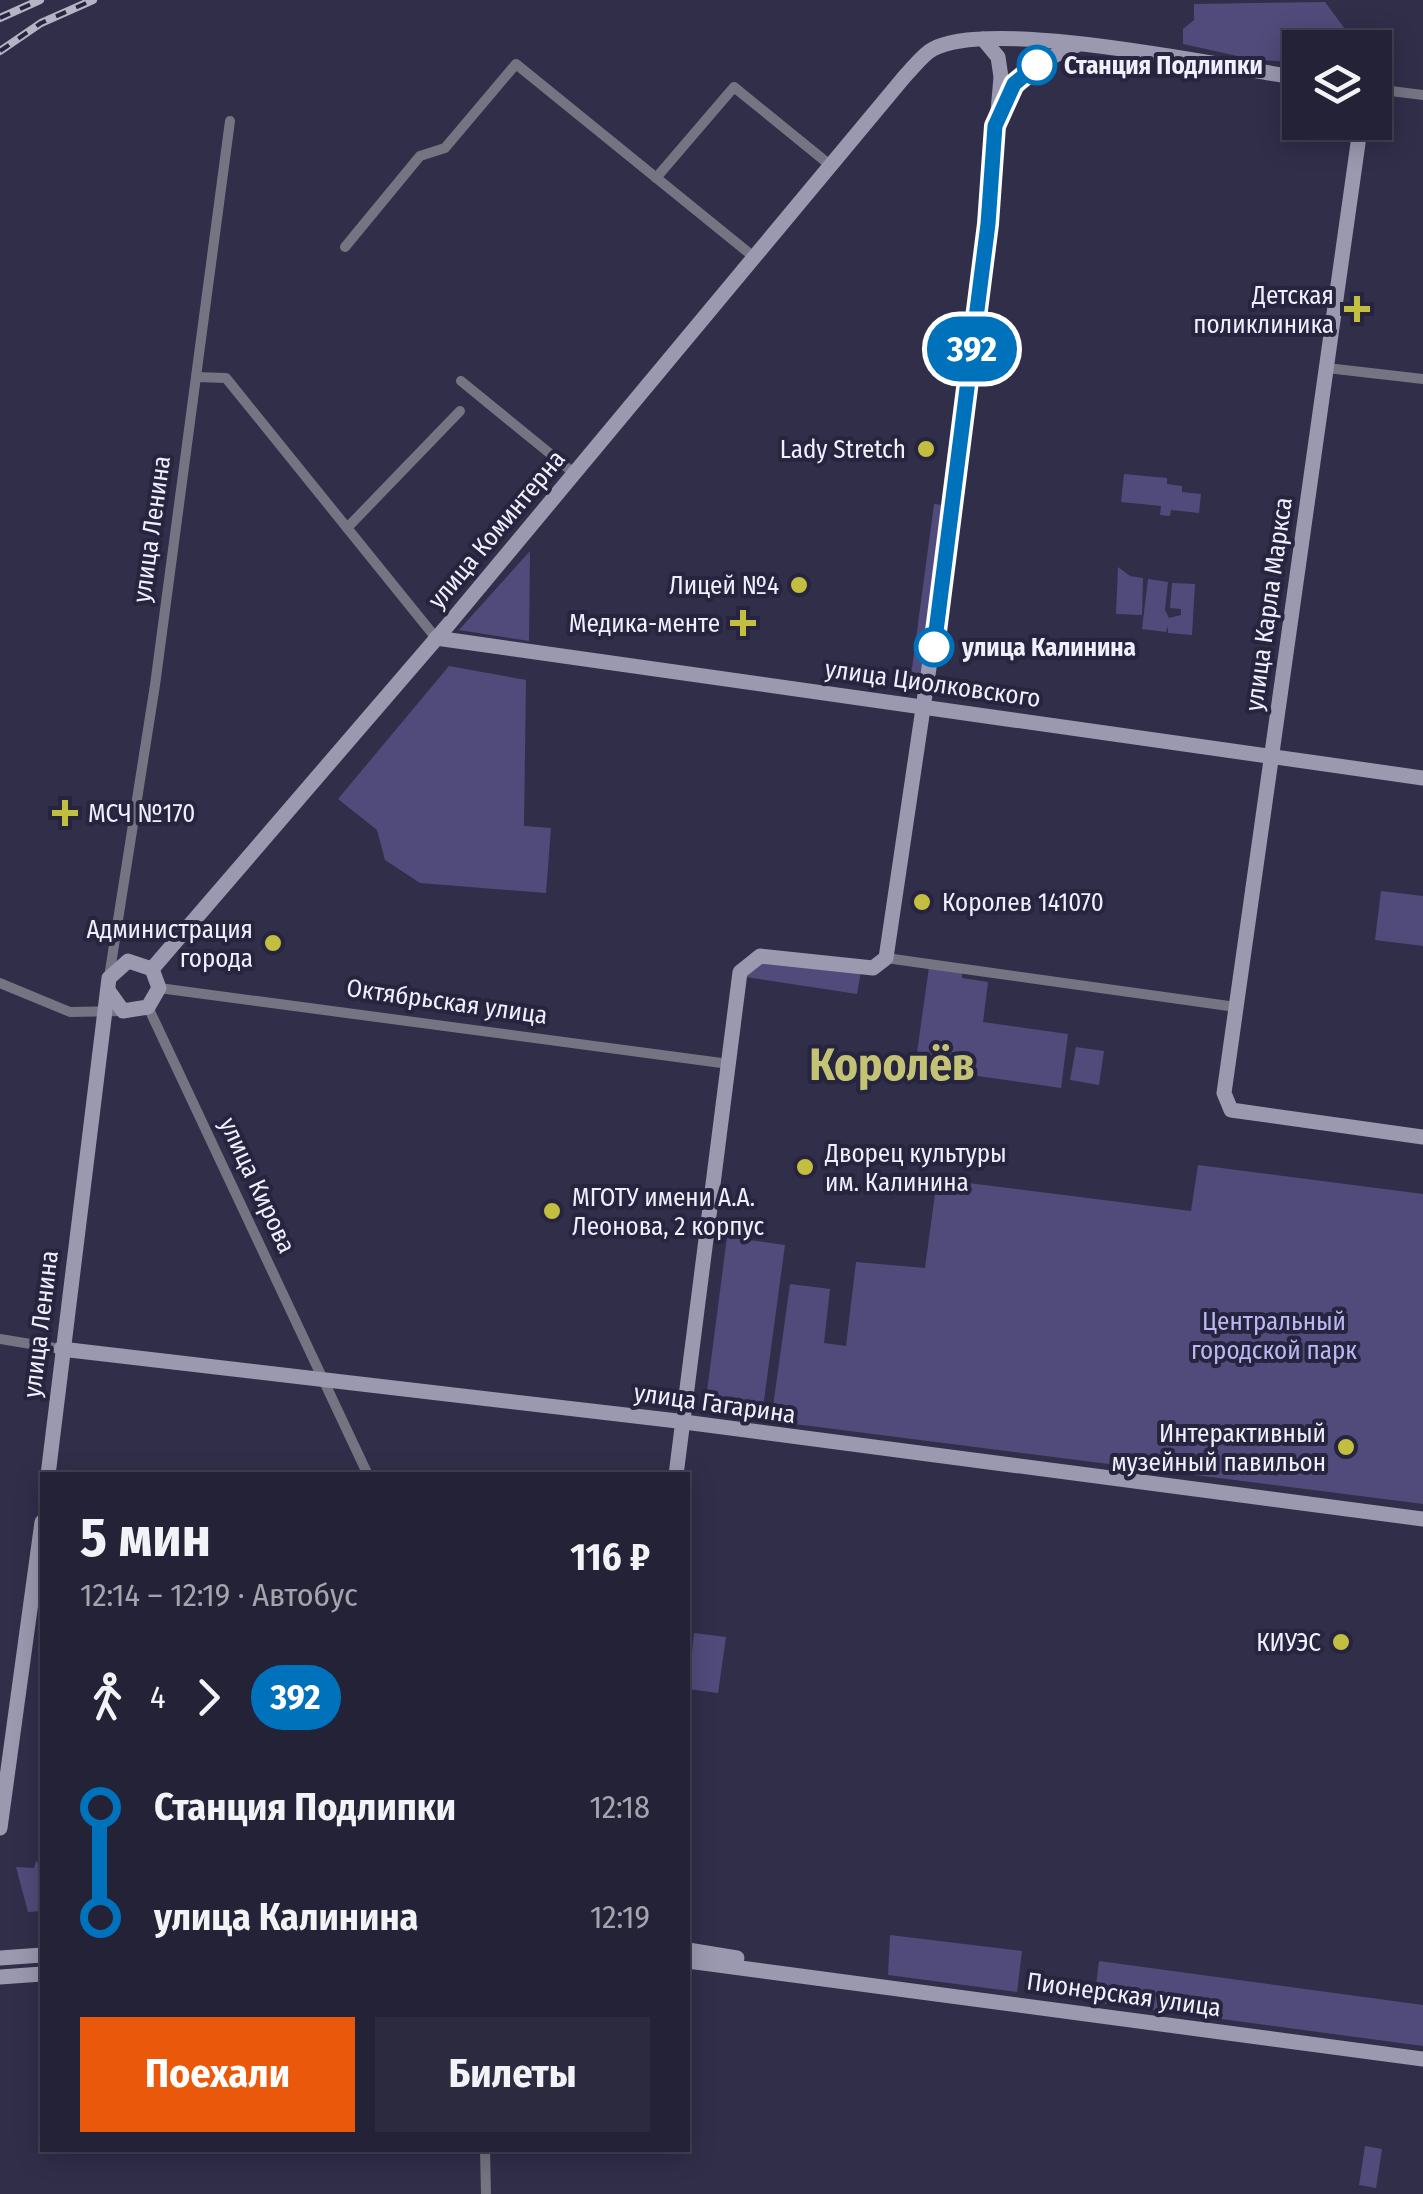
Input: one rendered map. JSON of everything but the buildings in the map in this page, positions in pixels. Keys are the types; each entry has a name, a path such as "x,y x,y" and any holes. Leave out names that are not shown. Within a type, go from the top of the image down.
{"street":[{"name":"улица Коминтерна","path":"152,969 575,474 905,76 932,49 983,39 1048,39 1282,75"},
{"path":"880,963 925,707 959,463 1001,77 998,57 983,39"},
{"path":"1045,58 1048,39"},
{"path":"995,126 1014,84 1045,58 1077,46"},
{"path":"344,247 420,156 445,148 516,64 755,258"},
{"path":"656,178 734,87 830,165"},
{"path":"1392,91 1423,95"},
{"name":"улица Ленина","path":"48,1472 109,984 230,121"},
{"name":"улица Карла Маркса","path":"1359,140 1224,1093 1231,1110 1423,1137"},
{"path":"1327,368 1423,380"},
{"path":"197,376 226,378 436,638"},
{"path":"461,381 575,474"},
{"path":"347,528 460,411"},
{"name":"улица Циолковского","path":"436,638 1423,778"},
{"path":"0,983 70,1012 106,1014 148,1007 159,988 152,969 128,962 115,942"},
{"path":"676,1472 740,972 749,962 760,956 880,963 1236,1007"},
{"path":"123,1011 109,984 128,962"},
{"name":"Октябрьская улица","path":"159,988 728,1064"},
{"name":"улица Кирова","path":"148,1007 366,1472"},
{"name":"улица Гагарина","path":"0,1340 322,1383 683,1422 1423,1519"},
{"path":"0,1828 40,1537"},
{"name":"Пионерская улица","path":"690,1950 804,1968 817,1978"},
{"path":"0,1958 40,1955"},
{"name":"Пионерская улица","path":"690,1962 1423,2059"},
{"path":"0,1977 40,1974"},
{"path":"485,2152 486,2194"}],"green space":[{"path":"1325,2 1346,30 1282,30 1282,62 1251,59 1183,44 1183,29 1194,20 1194,4"},
{"path":"1124,474 1167,478 1167,484 1182,486 1182,492 1201,494 1199,513 1171,510 1170,516 1160,515 1161,506 1121,502"},
{"path":"934,504 949,506 924,692 909,691"},
{"path":"530,551 529,641 459,630"},
{"path":"1118,567 1130,576 1143,578 1142,615 1116,614"},
{"path":"1148,579 1168,582 1165,610 1169,618 1181,615 1181,609 1170,608 1172,583 1195,584 1192,635 1168,633 1168,626 1166,632 1142,629"},
{"path":"449,666 526,680 524,826 551,828 546,893 420,883 385,860 377,830 338,799"},
{"path":"1381,891 1423,896 1423,946 1375,940"},
{"path":"755,963 861,971 857,994 746,977"},
{"path":"929,967 962,971 962,978 988,982 983,1022 1068,1034 1061,1088 915,1067"},
{"path":"1076,1047 1104,1051 1099,1085 1070,1080"},
{"name":"Центральный городской парк","path":"1198,1165 1423,1194 1423,1504 771,1421 790,1284 830,1289 824,1343 846,1346 856,1262 925,1268 937,1179 1191,1211"},
{"path":"727,1237 785,1245 762,1415 705,1407"},
{"path":"694,1633 726,1637 718,1693 690,1689"},
{"path":"36,1861 40,1864 40,1911 28,1912 16,1867 34,1868"},
{"path":"890,1935 1022,1951 1017,1992 888,1975"},
{"path":"1099,1961 1423,2005 1423,2046 1094,2002"},
{"path":"1365,2146 1382,2149 1376,2188 1359,2185"}],"railway":[{"path":"0,18 40,0"},
{"path":"0,51 41,23 93,0"}],"bus line":[{"name":"392","path":"934,647 988,224 995,126 1014,84 1037,65"}],"place":[{"name":"Станция Подлипки","path":"1037,65"},
{"name":"Детская поликлиника","path":"1357,309"},
{"name":"Lady Stretch","path":"926,449"},
{"name":"Лицей №4","path":"799,585"},
{"name":"Медика-менте","path":"743,623"},
{"name":"улица Калинина","path":"934,647"},
{"name":"МСЧ №170","path":"65,813"},
{"name":"Королев 141070","path":"922,902"},
{"name":"Администрация города","path":"273,943"},
{"name":"Дворец культуры им. Калинина","path":"805,1167"},
{"name":"МГОТУ имени А.А. Леонова, 2 корпус","path":"552,1211"},
{"name":"Интерактивный музейный павильон","path":"1346,1447"},
{"name":"КИУЭС","path":"1341,1642"}],"district":[{"name":"Королёв","path":"892,1064"}]}
